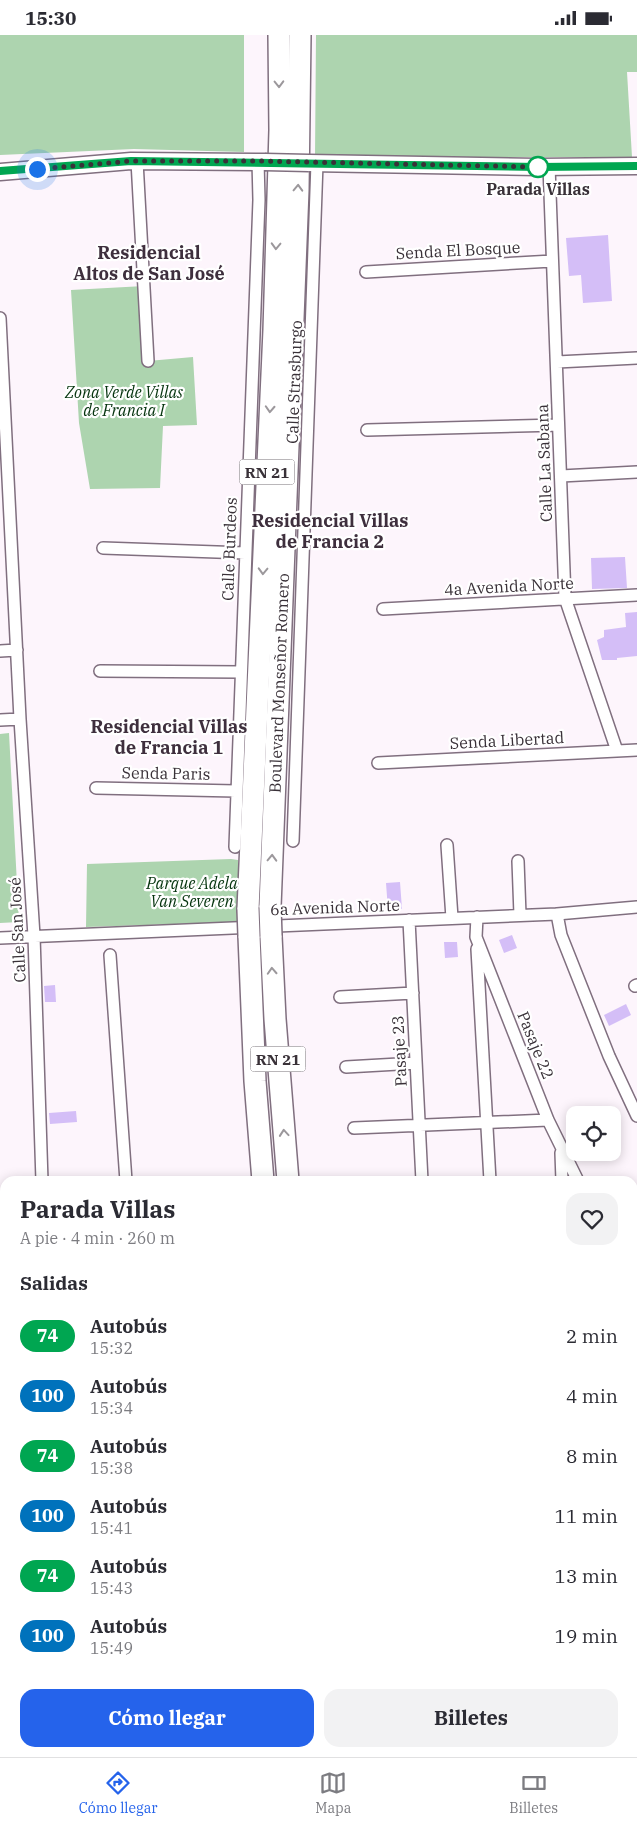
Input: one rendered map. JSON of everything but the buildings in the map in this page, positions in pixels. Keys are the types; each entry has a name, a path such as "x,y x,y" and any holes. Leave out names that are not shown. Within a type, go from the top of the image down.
{"highway":[{"name":"Boulevard Monseñor Romero","path":"263,1176 255,1081 248,909 274,310 280,130 279,35"},
{"name":"Boulevard Monseñor Romero","path":"288,1176 275,1019 270,907 298,190 300,35"}],"street":[{"path":"137,161 148,361"},
{"path":"0,171 137,161 637,166"},
{"name":"Calle Burdeos","path":"235,847 240,672 261,162"},
{"name":"Calle Strasburgo","path":"293,841 313,163"},
{"name":"Calle La Sabana","path":"549,166 565,598 617,751"},
{"name":"Senda El Bosque","path":"366,272 552,261"},
{"name":"Calle San José","path":"0,319 20,719 34,936 42,1176"},
{"path":"557,362 637,358"},
{"path":"367,430 558,425"},
{"path":"560,476 637,472"},
{"path":"103,548 245,553"},
{"name":"4a Avenida Norte","path":"383,609 637,595"},
{"path":"0,651 17,650"},
{"path":"100,671 240,672"},
{"path":"0,720 20,719"},
{"name":"Senda Libertad","path":"378,763 637,750"},
{"name":"Senda Paris","path":"96,788 236,791"},
{"path":"447,845 452,918"},
{"path":"518,861 520,915"},
{"name":"6a Avenida Norte","path":"0,938 557,914 637,907"},
{"path":"557,914 561,935 609,1057 637,1116"},
{"name":"Pasaje 22","path":"477,917 476,937 548,1120 576,1176"},
{"name":"Pasaje 23","path":"409,920 422,1176"},
{"path":"476,937 490,1176"},
{"path":"110,955 126,1176"},
{"path":"340,997 413,993"},
{"path":"346,1067 416,1063"},
{"path":"354,1127 548,1120"},
{"path":"562,1176 561,1153 563,1148"}],"green space":[{"path":"0,35 244,35 244,152 134,149 0,155"},
{"path":"316,35 637,35 637,72 627,72 632,157 315,157"},
{"name":"Zona Verde Villas de Francia I","path":"144,286 148,361 193,357 197,425 163,426 160,488 90,489 79,423 71,290"},
{"path":"9,733 19,922 0,923 0,734"},
{"name":"Parque Adela Van Severen","path":"238,860 238,922 86,927 87,864"}],"bus line":[{"name":"74","path":"0,171 131,161 258,161 538,167 637,166"}],"place":[{"name":"Parada Villas","path":"538,167"}],"district":[{"name":"Residencial Altos de San José","path":"149,262"},
{"name":"Residencial Villas de Francia 2","path":"330,530"},
{"name":"Residencial Villas de Francia 1","path":"169,736"}],"route":[{"path":"37,169 131,161 258,161 538,167"}]}
